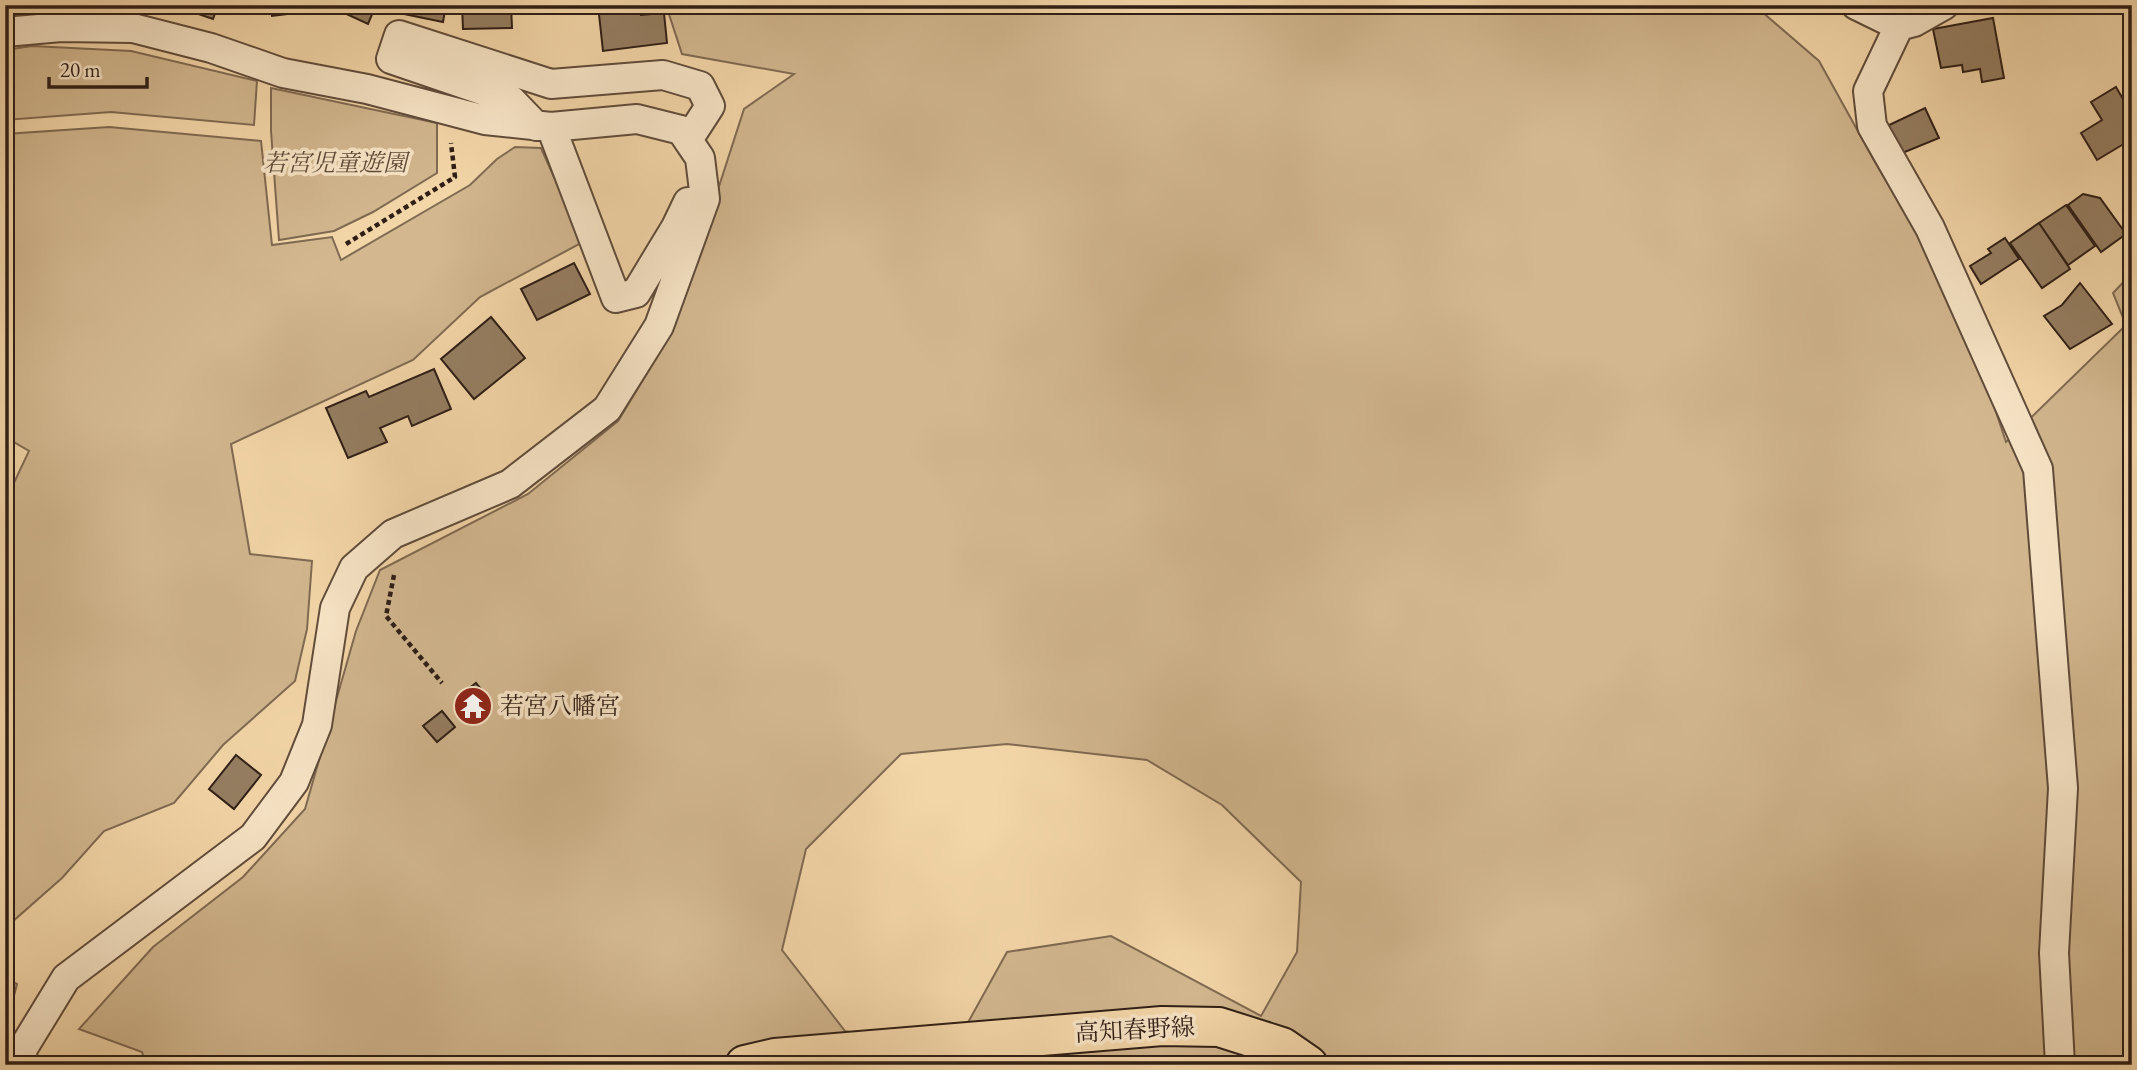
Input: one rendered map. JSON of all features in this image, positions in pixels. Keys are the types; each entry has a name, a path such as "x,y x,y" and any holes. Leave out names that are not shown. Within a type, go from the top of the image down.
{"main road":[{"name":"高知春野線","path":"745,1065 775,1058 1162,1026 1219,1027 1282,1047 1308,1065"}],"street":[{"path":"1856,5 1899,26 1914,22 1944,5"},
{"path":"1899,26 1868,91 1872,126 1930,229 2038,469 2063,788 2053,953 2060,1065"},
{"path":"5,32 61,27 133,28 211,48 284,73 367,89 485,120 543,127 637,119 681,130 700,158 705,199 659,326 607,409 510,484 393,534 354,568 335,608 317,725 294,782 253,837 66,978 22,1050 23,1065"},
{"path":"688,140 710,106 700,86 663,75 551,84 398,35 391,59 511,100 543,127 616,298 636,293 676,227 702,174"}],"path":[{"path":"346,244 455,177 447,111"},
{"path":"404,529 386,616 442,683"}],"green space":[{"path":"666,5 1754,5 1819,61 1915,228 1987,385 2006,442 2126,325 2113,293 2132,273 2132,1065 146,1065 142,1052 79,1029 153,947 243,877 305,809 356,631 380,570 528,494 618,421 672,332 744,109 794,74 682,54","holes":["1007,744 1147,760 1222,805 1301,882 1297,952 1261,1016 1111,936 1007,952 950,1055 845,1031 782,950 806,849 901,754"]},
{"path":"32,46 131,51 257,81 254,125 111,112 5,120 5,50"},
{"name":"若宮児童遊園","path":"271,88 437,123 437,173 373,212 334,231 279,240 271,131"},
{"path":"109,127 261,141 272,245 332,237 341,260 470,185 497,159 515,147 541,148 583,242 480,297 413,360 231,444 250,554 312,561 307,629 295,681 223,745 174,803 104,831 62,878 11,923 5,933 5,502 29,451 5,437 5,134"},
{"path":"5,978 17,984 5,1031"}],"building":[{"path":"46,5 102,5 102,6 47,11"},
{"path":"172,5 218,5 213,19"},
{"path":"270,5 296,5 297,13 272,16"},
{"path":"327,5 376,5 368,24"},
{"path":"401,5 446,5 443,22 399,13"},
{"path":"462,5 511,5 512,28 463,29"},
{"path":"598,5 640,5 641,15 664,13 667,43 603,51"},
{"path":"1993,18 2004,78 1982,82 1980,69 1963,72 1962,65 1941,68 1933,29"},
{"path":"2116,87 2127,106 2132,104 2132,139 2097,160 2081,133 2102,120 2091,102"},
{"path":"1925,108 1939,138 1900,154 1887,126"},
{"path":"2083,194 2100,198 2126,234 2101,252 2068,205"},
{"path":"2066,205 2095,246 2068,265 2039,223"},
{"path":"2039,223 2070,269 2042,288 2010,243"},
{"path":"2005,238 2019,259 1981,284 1970,266 1991,253 1988,249"},
{"path":"574,263 590,294 537,320 521,289"},
{"path":"2080,283 2112,324 2070,349 2044,316 2062,305"},
{"path":"491,317 525,358 474,399 441,359"},
{"path":"434,369 451,409 412,426 408,416 380,428 387,442 348,458 326,408 366,391 369,397"},
{"path":"476,683 489,699 471,714 457,698"},
{"path":"442,711 455,727 437,742 423,726"},
{"path":"236,755 261,775 234,809 209,789"}],"place":[{"name":"若宮八幡宮","path":"473,706"}]}
